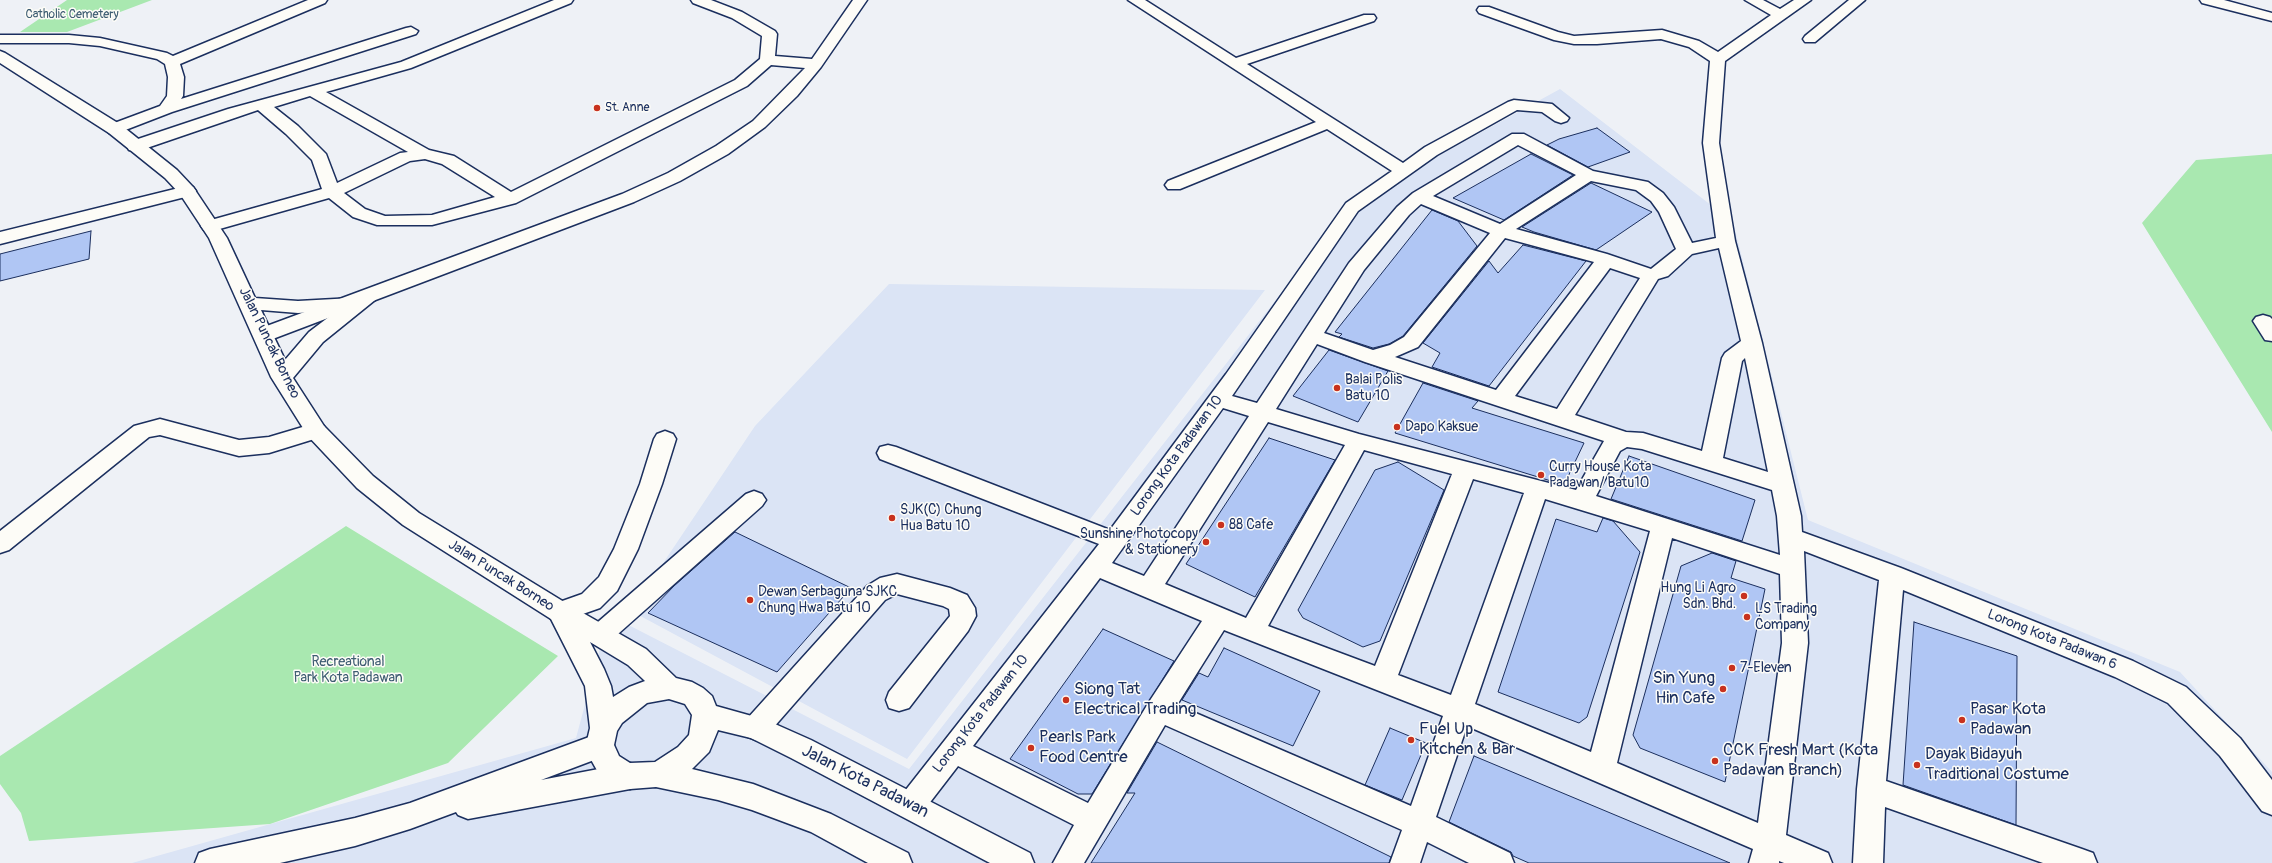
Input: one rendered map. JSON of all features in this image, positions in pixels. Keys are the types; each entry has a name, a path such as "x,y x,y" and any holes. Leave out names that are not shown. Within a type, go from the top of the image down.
{"street":[{"path":"167,59 299,0"},
{"path":"0,39 69,39 100,42 167,59 320,0"},
{"path":"135,146 234,112 406,65 566,0"},
{"path":"273,101 264,107 292,130 320,158 332,192 359,213 383,221 432,220 510,199 741,83 767,60 770,34 737,14 698,0"},
{"path":"263,335 628,198 674,177 722,150 759,124 791,93 816,64 860,0"},
{"path":"1135,0 1404,171"},
{"path":"1752,0 1781,14"},
{"path":"1767,853 1795,643 1791,537 1789,516 1752,342 1726,241 1711,143 1718,59 1781,14 1804,0"},
{"path":"1810,39 1858,0"},
{"path":"2207,0 2272,17"},
{"path":"1484,10 1554,36 1574,40 1597,40 1662,34 1694,44 1718,59"},
{"path":"1236,63 1369,18"},
{"path":"115,129 166,108 411,32"},
{"name":"Jalan Puncak Borneo","path":"0,56 115,129 171,174 187,191 218,238 282,377 316,431 365,482 410,520 645,663 670,688"},
{"path":"166,108 175,96 176,77 167,59"},
{"path":"767,60 816,64"},
{"path":"312,90 425,154"},
{"name":"Lorong Kota Padawan 10","path":"911,805 1115,541 1218,399 1352,207 1431,151 1514,104 1546,108 1562,118"},
{"path":"1174,185 1328,123"},
{"path":"1149,589 1311,334 1356,267 1403,211 1419,197 1518,138 1588,175 1642,186 1657,197 1668,211 1686,250"},
{"path":"210,226 332,192 406,157 425,154 439,156 448,160 510,199"},
{"path":"1372,357 1397,350 1411,342 1501,231 1588,175"},
{"path":"0,238 187,191"},
{"path":"1419,197 1501,231 1606,260 1651,275 1661,272 1686,250 1726,241"},
{"path":"1501,399 1606,260"},
{"path":"1562,419 1651,275"},
{"path":"282,377 316,337 368,296"},
{"path":"247,303 298,308 348,303"},
{"path":"1311,334 1372,357 1624,439 1643,441 1781,484"},
{"path":"1711,462 1732,358 1752,342"},
{"path":"1218,399 1358,441 1466,468 1582,500 1793,569"},
{"path":"0,544 142,431 160,427 239,448 269,445 316,431"},
{"path":"560,612 591,601 600,594 608,584 626,549 651,484 665,439"},
{"path":"1582,500 1612,446 1624,439"},
{"path":"1252,631 1358,441"},
{"path":"888,453 1115,541"},
{"path":"1382,681 1466,468"},
{"path":"1405,863 1538,487"},
{"path":"600,635 754,500"},
{"path":"1601,769 1663,526"},
{"name":"Lorong Kota Padawan 6","path":"1791,537 1892,575 2124,669 2177,695 2230,747 2272,802"},
{"path":"1095,566 1252,631 1459,710 1601,769 1767,853 1817,863"},
{"path":"1868,863 1871,789 1892,575"},
{"path":"756,728 876,593 889,585 897,584 950,598 958,602 962,608 963,616 959,624 899,700"},
{"name":"Jalan Puncak Borneo","path":"560,612 591,669 598,686 602,737"},
{"path":"1068,863 1159,710 1219,617"},
{"path":"410,816 643,775 673,767 688,756 699,744 705,729 706,715 702,704 694,696 683,690 670,688 654,689 638,695 624,704 612,715 602,737 603,756 608,765 618,772 643,775 718,786 753,797 821,823 897,863"},
{"path":"1159,710 1419,823 1499,863"},
{"name":"Jalan Kota Padawan","path":"706,715 756,728 911,805 1018,863"},
{"path":"210,863 262,854 355,832 410,816 602,737"},
{"path":"953,750 1093,820"},
{"path":"1871,789 2082,863"}],"shaded area":[{"path":"1560,89 1733,222 1808,520 2180,672 2272,772 2272,863 132,863 576,738 609,615 909,769 1279,296 1347,206"},
{"name":"SJK(C) Chung Hua Batu 10","path":"889,284 1265,290 907,759 631,611 755,426"}],"green space":[{"name":"Catholic Cemetery","path":"67,0 152,0 67,32 20,32"},
{"path":"2272,154 2272,432 2142,223 2196,160"},
{"name":"Recreational Park Kota Padawan","path":"346,526 558,656 448,763 270,824 29,841 21,813 0,784 0,756"}],"building":[{"path":"1597,128 1630,152 1588,167 1547,145 1559,139"},
{"path":"1531,154 1573,175 1504,220 1453,198"},
{"path":"1591,183 1652,212 1596,250 1534,232 1522,227"},
{"path":"1432,210 1458,221 1477,246 1403,336 1389,344 1373,348 1339,337 1342,334 1335,332"},
{"path":"91,231 89,259 0,281 0,254"},
{"path":"1523,245 1586,261 1489,386 1432,367 1440,353 1423,343 1489,261 1498,273"},
{"name":"Balai Polis Batu 10","path":"1329,350 1388,371 1358,422 1293,396"},
{"path":"1423,383 1478,401 1472,408 1584,443 1564,485 1395,433"},
{"path":"1269,438 1335,460 1255,597 1186,564"},
{"path":"1629,456 1755,500 1742,541 1611,499"},
{"path":"1398,462 1444,490 1380,641 1363,647 1303,618 1298,610 1375,470"},
{"path":"1603,518 1613,521 1640,552 1587,717 1579,723 1498,692 1556,519 1597,532"},
{"name":"Dewan Serbaguna SJKC Chung Hwa Batu 10","path":"735,532 851,588 777,672 648,613 674,586"},
{"path":"1712,553 1736,561 1731,578 1765,589 1725,782 1640,748 1633,735 1681,566"},
{"name":"Pasar Kota Padawan","path":"1914,622 2017,656 2016,825 1903,785"},
{"path":"1103,629 1174,661 1092,794 1078,794 1010,759"},
{"path":"1224,648 1320,691 1293,746 1182,700 1199,673 1208,677"},
{"path":"1390,728 1426,743 1402,800 1365,785"},
{"path":"1157,742 1391,857 1389,863 1091,863 1135,793 1127,793"},
{"path":"1474,756 1730,863 1529,863 1513,856 1511,852 1449,822"}],"place":[{"name":"St. Anne","path":"597,108"},
{"name":"Balai Polis Batu 10","path":"1337,388"},
{"name":"Dapo Kaksue","path":"1397,427"},
{"name":"Curry House Kota Padawan/ Batu10","path":"1541,475"},
{"name":"SJK(C) Chung Hua Batu 10","path":"892,518"},
{"name":"88 Cafe","path":"1221,525"},
{"name":"Sunshine Photocopy & Stationery","path":"1206,542"},
{"name":"Hung Li Agro Sdn. Bhd.","path":"1744,596"},
{"name":"Dewan Serbaguna SJKC Chung Hwa Batu 10","path":"750,600"},
{"name":"LS Trading Company","path":"1747,617"},
{"name":"7-Eleven","path":"1732,668"},
{"name":"Sin Yung Hin Cafe","path":"1723,689"},
{"name":"Siong Tat Electrical Trading","path":"1066,700"},
{"name":"Pasar Kota Padawan","path":"1962,720"},
{"name":"Fuel Up Kitchen & Bar","path":"1411,740"},
{"name":"Pearls Park Food Centre","path":"1031,748"},
{"name":"CCK Fresh Mart (Kota Padawan Branch)","path":"1715,761"},
{"name":"Dayak Bidayuh Traditional Costume","path":"1917,765"}]}
